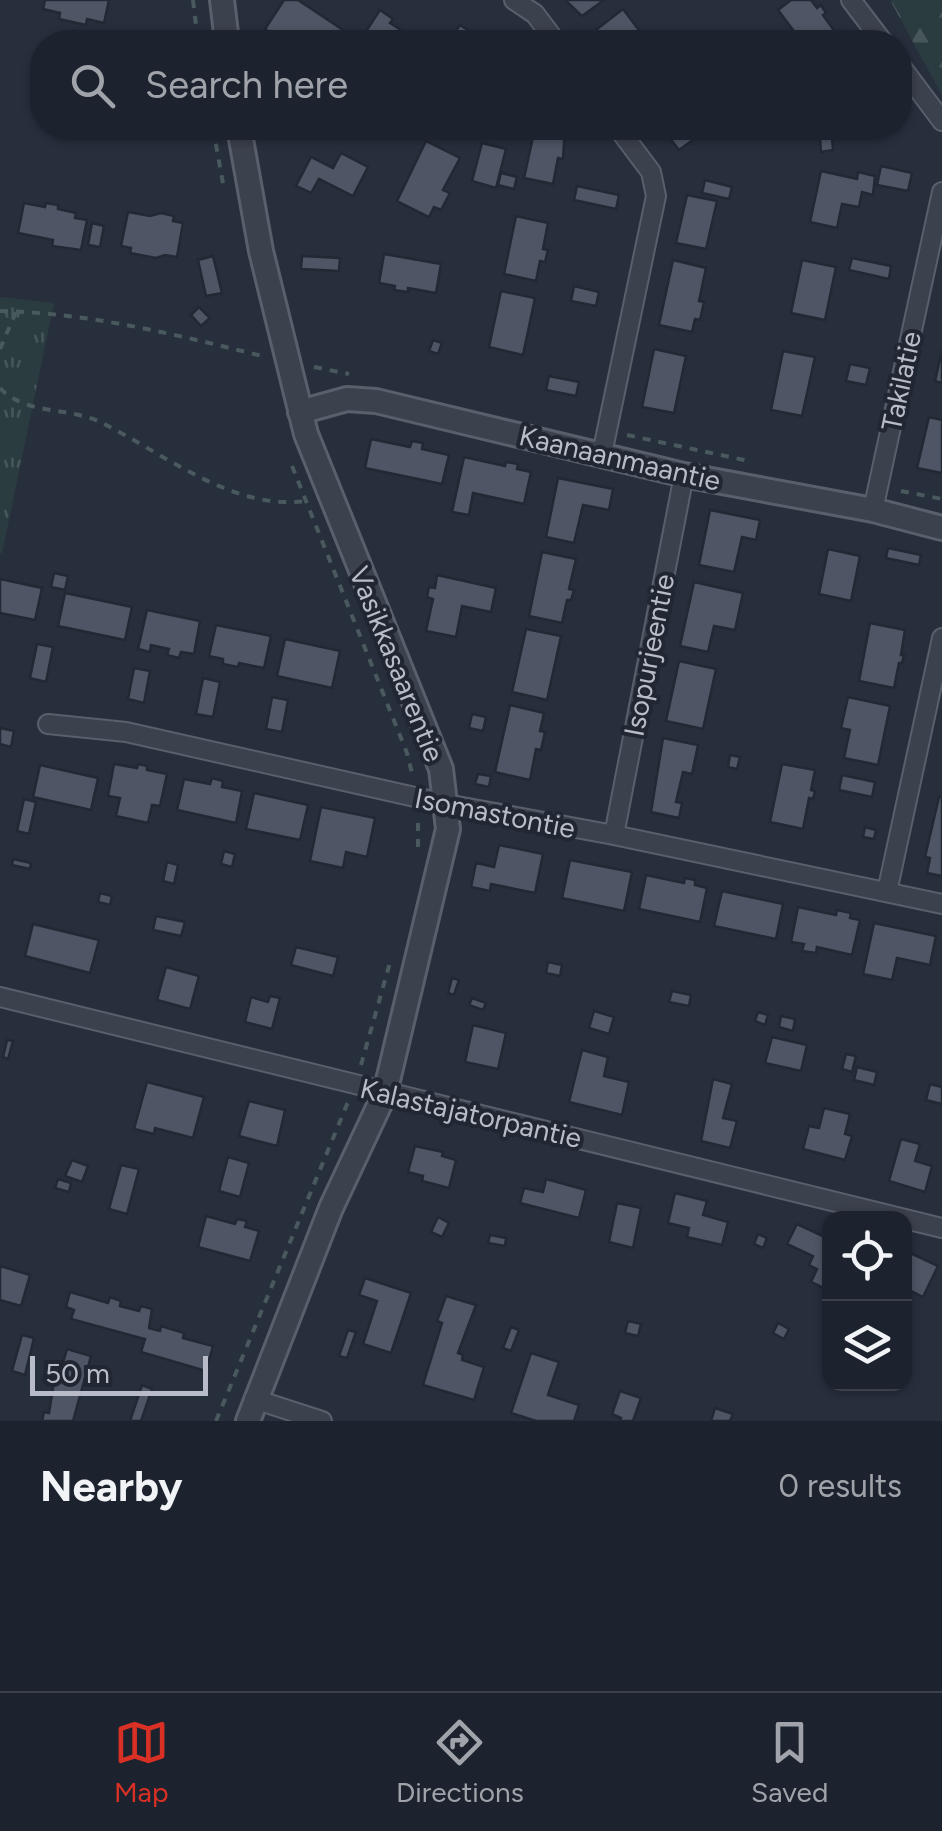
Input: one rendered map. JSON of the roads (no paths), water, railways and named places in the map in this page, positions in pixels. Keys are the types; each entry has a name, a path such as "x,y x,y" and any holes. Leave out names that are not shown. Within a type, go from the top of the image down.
{"street":[{"path":"222,0 226,30"},
{"path":"514,0 536,14 547,30"},
{"path":"851,0 874,30"},
{"path":"912,80 942,121"},
{"name":"Vasikkasaarentie","path":"241,140 261,251 300,412 324,484 442,769 446,804 446,845 385,1093 331,1208 251,1410"},
{"path":"602,454 656,196 651,172 627,140"},
{"name":"Takilatie","path":"873,510 942,192"},
{"name":"Kaanaanmaantie","path":"300,412 347,399 376,402 684,474 873,510 942,528"},
{"name":"Isopurjeentie","path":"614,835 684,474"},
{"path":"887,892 942,638"},
{"name":"Isomastontie","path":"48,724 126,732 446,804 942,904"},
{"name":"Kalastajatorpantie","path":"0,998 942,1228"},
{"path":"251,1410 322,1421"}]}
